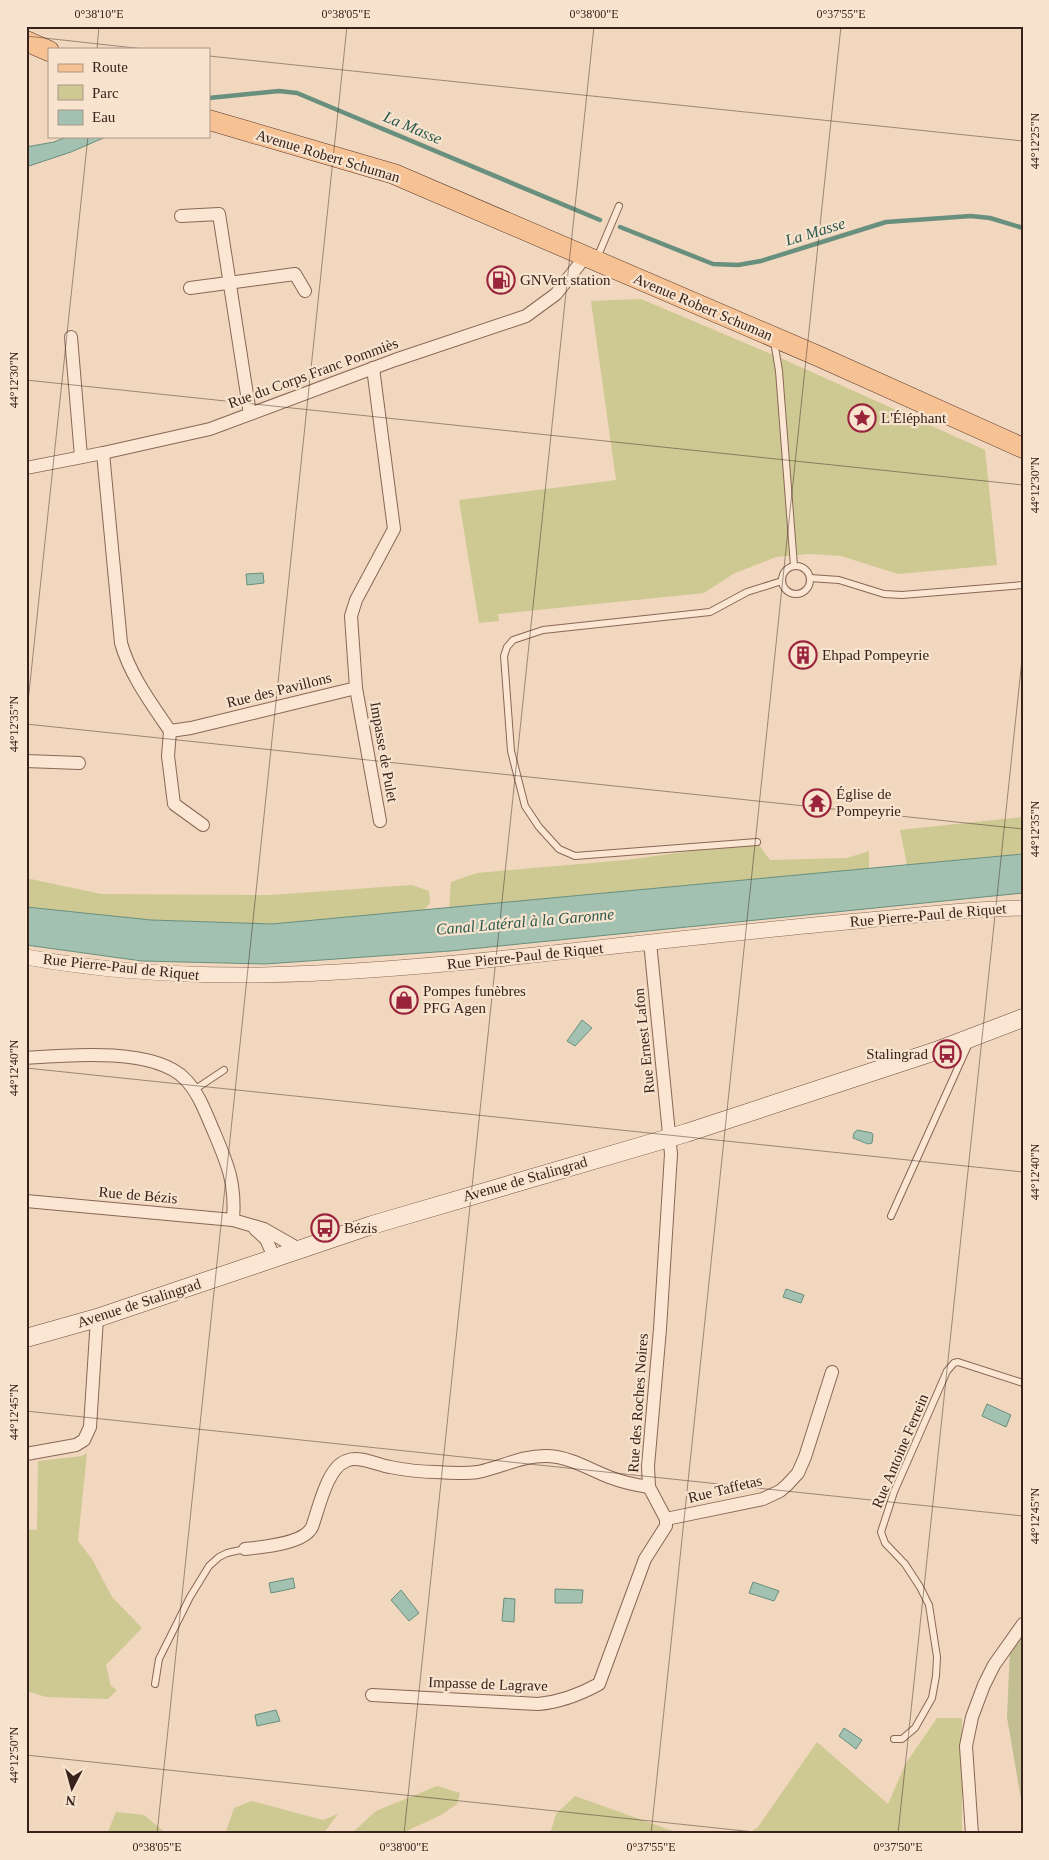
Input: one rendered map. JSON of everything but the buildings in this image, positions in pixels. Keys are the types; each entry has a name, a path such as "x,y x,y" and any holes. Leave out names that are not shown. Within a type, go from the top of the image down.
{"main road":[{"path":"26,41 48,52"},
{"name":"Avenue Robert Schuman","path":"210,120 394,174 773,337 1023,448"},
{"name":"Avenue de Stalingrad","path":"26,1338 97,1318 372,1225 670,1137 972,1038 1023,1018"}],"street":[{"path":"181,216 219,214 250,414"},
{"name":"Rue du Corps Franc Pommiès","path":"26,468 210,429 373,368 526,316 556,294 590,259"},
{"path":"190,288 295,274 305,291"},
{"path":"71,337 82,457"},
{"name":"Rue des Pavillons","path":"170,731 192,728 356,688 351,616 356,600 394,529 373,368"},
{"path":"103,453 121,643 131,670 170,731 168,756 174,804 203,825"},
{"name":"Impasse de Pulet","path":"356,688 380,821"},
{"path":"26,761 79,763"},
{"name":"Rue Pierre-Paul de Riquet","path":"26,957 137,972 212,976 316,975 445,964 811,925 1023,908"},
{"name":"Rue Ernest Lafon","path":"650,942 670,1137"},
{"path":"26,1058 83,1054 161,1063 185,1078 200,1100 221,1148 233,1183 233,1220"},
{"name":"Rue des Roches Noires","path":"666,1519 649,1487 648,1466 666,1231 671,1154 670,1137"},
{"name":"Rue de Bézis","path":"26,1201 233,1220 264,1229 299,1249"},
{"path":"247,1224 266,1239 274,1257"},
{"path":"26,1454 76,1445 87,1435 90,1427 97,1318"},
{"name":"Rue Taffetas","path":"666,1519 763,1499 787,1486 798,1473 832,1372"},
{"path":"244,1549 273,1546 308,1533 312,1527 331,1475 338,1466 347,1460 355,1459 391,1468 435,1472 470,1472 496,1467 519,1459 548,1456 584,1466 629,1484 649,1487"},
{"name":"Impasse de Lagrave","path":"372,1695 538,1704 556,1703 577,1696 599,1684 645,1559 664,1531 666,1519"},
{"path":"972,1834 966,1746 972,1717 994,1665 1023,1624"}],"lane":[{"path":"590,259 619,206"},
{"path":"773,337 778,371 794,566"},
{"path":"794,566 802,568 808,573 810,578 810,583 805,591 795,594 786,590 782,581 784,573 794,566"},
{"path":"810,578 839,580 884,594 902,595 1023,584"},
{"path":"757,842 575,856 559,849 539,827 525,806 517,778 511,751 504,656 507,647 513,640 542,630 710,612 747,592 782,581"},
{"path":"891,1216 972,1038"},
{"path":"194,1090 224,1070"},
{"name":"Rue Antoine Ferrein","path":"894,1739 902,1740 915,1728 932,1698 937,1657 928,1605 920,1587 905,1564 885,1543 881,1532 894,1492 947,1371 954,1364 958,1362 1023,1383"},
{"path":"155,1684 159,1659 190,1597 206,1572 219,1557 244,1549"}],"green space":[{"path":"641,299 776,356 985,450 997,565 898,574 841,556 809,554 776,557 733,574 704,593 498,614 499,621 479,623 459,500 616,480 591,301"},
{"path":"1023,817 1023,854 907,865 900,830"},
{"path":"757,842 770,860 847,858 869,851 869,869 449,909 451,882 477,873 626,860"},
{"path":"26,878 101,894 270,895 412,885 429,891 430,903 423,911 272,924 151,920 26,907"},
{"path":"87,1453 78,1541 92,1559 112,1597 142,1628 106,1665 111,1686 117,1690 108,1699 46,1697 26,1691 26,1529 37,1530 38,1461 82,1456"},
{"path":"937,1718 962,1718 962,1834 748,1834 758,1827 817,1742 888,1804 906,1763"},
{"path":"437,1786 460,1793 457,1804 441,1815 400,1834 351,1834 376,1811"},
{"path":"575,1796 681,1834 550,1834 556,1814"},
{"path":"252,1801 323,1820 338,1814 323,1834 225,1834 234,1808"},
{"path":"116,1812 144,1815 167,1834 107,1834"}],"shaded area":[{"path":"1023,1632 1023,1811 1007,1717 1010,1649"}],"water":[{"path":"64,138 103,138 71,152 26,167 26,147 54,142"},
{"path":"263,573 264,583 247,585 246,574"},
{"name":"Canal Latéral à la Garonne","path":"1023,854 1023,893 450,951 265,964 142,961 26,945 26,907 151,920 272,924"},
{"path":"582,1020 592,1028 575,1046 567,1041"},
{"path":"857,1130 872,1133 872,1143 868,1144 853,1138"},
{"path":"786,1289 804,1295 801,1303 783,1297"},
{"path":"987,1404 1011,1415 1006,1427 982,1416"},
{"path":"293,1578 295,1588 271,1593 269,1583"},
{"path":"753,1582 779,1591 774,1601 749,1593"},
{"path":"555,1589 583,1590 582,1603 555,1603"},
{"path":"401,1590 419,1613 409,1621 391,1600"},
{"path":"504,1598 515,1599 514,1622 502,1621"},
{"path":"276,1710 280,1721 257,1726 255,1715"},
{"path":"844,1728 862,1740 856,1749 839,1736"}],"waterway":[{"name":"La Masse","path":"210,98 279,91 297,93 600,220"},
{"name":"La Masse","path":"620,227 713,264 738,265 761,261 886,222 971,216 990,218 1023,228"}],"place":[{"name":"GNVert station","path":"501,280"},
{"name":"L'Éléphant","path":"862,418"},
{"name":"Ehpad Pompeyrie","path":"803,655"},
{"name":"Église de Pompeyrie","path":"817,803"},
{"name":"Pompes funèbres PFG Agen","path":"404,1000"},
{"name":"Stalingrad","path":"947,1054"},
{"name":"Bézis","path":"325,1228"}]}
